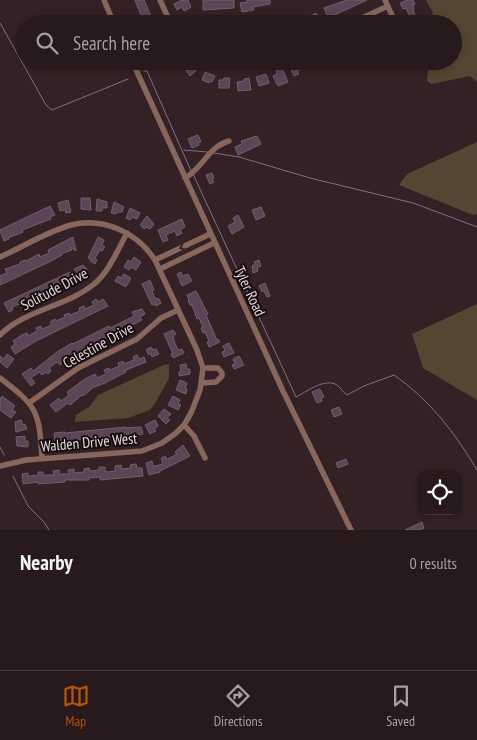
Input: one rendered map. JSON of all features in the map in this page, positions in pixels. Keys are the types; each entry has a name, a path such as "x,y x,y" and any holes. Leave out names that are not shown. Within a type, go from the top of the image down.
{"street":[{"path":"104,0 110,15"},
{"path":"160,0 167,15"},
{"path":"365,15 386,3 392,15"},
{"name":"Tyler Road","path":"136,70 287,400 351,530"},
{"path":"185,178 194,173 213,149 229,141"},
{"path":"0,258 59,229 78,224 109,226 127,233"},
{"name":"Walden Drive West","path":"0,466 22,460 142,451 162,443 176,433 192,413 202,383 203,368 197,350 155,260 141,243 127,233"},
{"name":"Solitude Drive","path":"0,336 17,322 93,285 103,274 127,233"},
{"path":"155,260 210,234"},
{"path":"160,269 214,243"},
{"name":"Celestine Drive","path":"30,403 78,368 137,339 161,318 178,310"},
{"path":"202,383 216,382 222,376 218,368 203,368"},
{"path":"0,378 30,403 39,423 42,458"},
{"path":"184,425 194,436 205,458"}],"path":[{"path":"169,364 192,355"}],"shaded area":[{"path":"426,0 477,0 477,82 470,76 432,84 428,82 428,70 462,70 462,15 432,15 433,13"},
{"path":"477,142 477,214 473,215 399,185 407,174"},
{"path":"477,304 477,400 423,368 412,334"},
{"path":"166,364 169,365 169,378 150,410 128,418 75,422 76,415 89,407 98,395"}],"building":[{"path":"135,0 144,0 150,15 141,15"},
{"path":"182,0 188,0 191,7 184,11 182,7 177,10 174,4"},
{"path":"203,0 234,0 234,8 203,10"},
{"path":"247,0 270,0 270,4 253,7 254,10 242,12 240,3 247,2"},
{"path":"347,0 367,0 334,15 327,15 324,8"},
{"path":"413,0 415,15 409,15 406,8 403,9 400,3"},
{"path":"186,70 195,70 196,71 190,76"},
{"path":"283,70 288,82 278,86 273,76 277,74 276,71"},
{"path":"291,70 300,70 297,71 299,74 294,76"},
{"path":"205,72 215,76 212,82 210,81 209,83 202,80"},
{"path":"266,74 269,83 259,86 256,77"},
{"path":"230,78 229,88 219,88 219,80"},
{"path":"249,78 251,90 238,91 237,82"},
{"path":"198,135 201,142 192,148 188,139"},
{"path":"257,136 261,144 238,155 235,147 242,144 241,141"},
{"path":"212,173 214,182 210,184 206,175"},
{"path":"81,198 90,198 91,210 81,209"},
{"path":"97,199 107,202 107,208 102,208 102,211 96,211"},
{"path":"68,200 71,212 60,211 58,203"},
{"path":"114,202 124,207 122,212 111,213"},
{"path":"50,206 55,215 50,217 51,219 22,230 23,232 4,241 0,230"},
{"path":"261,207 265,216 256,220 252,210"},
{"path":"130,208 140,213 137,219 132,217 130,220 126,218"},
{"path":"238,215 244,227 232,234 228,226 235,222 233,218"},
{"path":"147,216 154,224 150,229 146,227 144,229 140,225"},
{"path":"182,219 185,227 180,230 182,233 177,236 175,231 168,234 166,236 168,240 163,242 158,230"},
{"path":"73,237 76,251 70,247 72,250 0,285 0,276 7,273 5,269 39,254 40,257 49,253 48,250"},
{"path":"98,237 104,240 102,245 105,247 102,251 100,250 95,258 97,260 95,264 88,258"},
{"path":"134,257 141,262 136,270 131,267 129,270 124,267 128,260 131,262"},
{"path":"259,260 261,266 257,268 258,271 253,273 252,266 255,264 254,262"},
{"path":"83,265 87,269 81,278 74,269"},
{"path":"70,272 73,278 68,281 70,284 65,286 64,283 55,287 56,290 51,292 50,289 40,294 41,297 37,299 36,296 26,301 27,303 23,305 22,303 12,307 13,310 9,312 4,303"},
{"path":"181,272 183,276 188,274 192,281 182,286 177,274"},
{"path":"124,274 131,278 126,287 115,281 118,276 121,278"},
{"path":"150,280 155,298 159,299 161,303 156,306 155,304 152,305 142,284"},
{"path":"265,283 270,296 267,297 259,286"},
{"path":"196,291 208,314 206,315 217,340 220,342 209,347 207,342 209,341 205,332 203,333 201,328 203,327 199,318 197,319 192,305 188,301 187,295"},
{"path":"96,299 98,302 103,299 108,306 36,341 15,354 11,347 15,344 13,341 22,335 27,333 28,336 37,331 36,328 41,326 42,329 52,325 50,322 55,319 56,321 65,317 64,315 80,311 79,308 84,306 85,309 94,305 92,302"},
{"path":"142,309 145,314 140,317 142,320 128,327 129,329 124,332 123,329 114,333 115,336 110,338 109,336 100,340 101,342 96,345 95,342 86,347 87,349 73,356 71,353 62,358 64,361 60,365 57,362 49,368 51,371 48,374 46,372 42,375 39,372 31,378 35,383 31,386 22,374 31,368 33,371 72,343 109,326 110,328 134,316 132,312"},
{"path":"173,330 176,334 173,336 177,348 179,350 182,349 184,353 173,358 164,334"},
{"path":"229,343 234,353 224,357 222,352 225,351 223,346"},
{"path":"151,347 154,350 156,349 159,354 152,357 151,354 149,355 146,350"},
{"path":"7,354 14,359 7,368 0,362 0,356 4,359"},
{"path":"137,355 139,359 144,357 146,362 126,370 126,372 105,383 95,386 70,405 68,403 56,412 50,405 59,398 61,401 69,395 67,392 85,379 95,374 97,378 106,374 104,370 109,368 110,370 119,366 118,363 123,361 124,364 134,360 133,357"},
{"path":"239,356 244,365 234,369 232,365 235,364 233,359"},
{"path":"186,364 187,369 190,369 190,374 179,376 181,371 180,365"},
{"path":"180,380 187,383 185,388 187,389 186,394 176,390"},
{"path":"320,389 324,397 321,398 322,401 317,403 312,392"},
{"path":"2,396 15,406 12,410 16,412 11,418 0,410 0,399"},
{"path":"173,396 180,400 178,404 181,405 178,410 168,405"},
{"path":"339,407 342,414 334,417 331,410"},
{"path":"164,409 171,414 167,418 170,420 166,424 158,416"},
{"path":"21,420 27,429 16,432 15,422"},
{"path":"155,420 158,426 154,429 156,431 150,434 145,425"},
{"path":"141,427 143,434 137,435 138,438 133,439 132,435 121,436 122,439 116,440 116,437 105,437 106,441 100,441 100,437 90,438 91,442 85,442 85,439 75,440 75,443 70,444 69,440 60,441 60,444 55,444 54,433"},
{"path":"25,436 25,441 28,441 28,447 17,446 16,437"},
{"path":"183,445 190,456 160,472 149,475 146,463 152,461 153,466 163,464 161,458 165,456 167,459 177,454 175,452"},
{"path":"346,459 348,464 338,468 336,463"},
{"path":"136,464 137,468 142,468 143,476 100,480 100,477 89,478 89,480 23,484 22,474 28,473 28,476 30,476 43,472 43,475 54,475 53,471 59,470 59,474 69,474 68,470 74,469 74,473 84,472 84,469 89,468 90,471 99,470 99,467 105,467 105,471 108,472 115,471 115,466 121,465 121,469 131,468 130,465"},
{"path":"422,522 424,528 405,530"}],"waterway":[{"path":"0,23 15,50"},
{"path":"26,70 46,105 52,110 128,79"},
{"path":"144,71 147,71 191,171"},
{"path":"184,150 207,152"},
{"path":"214,153 239,157 310,178 413,203 477,227"},
{"path":"193,174 296,397 325,383 337,385 347,395 364,386 394,375 407,384 441,418 477,470"},
{"path":"0,447 4,455"},
{"path":"13,476 28,506 44,522 49,530"}]}
